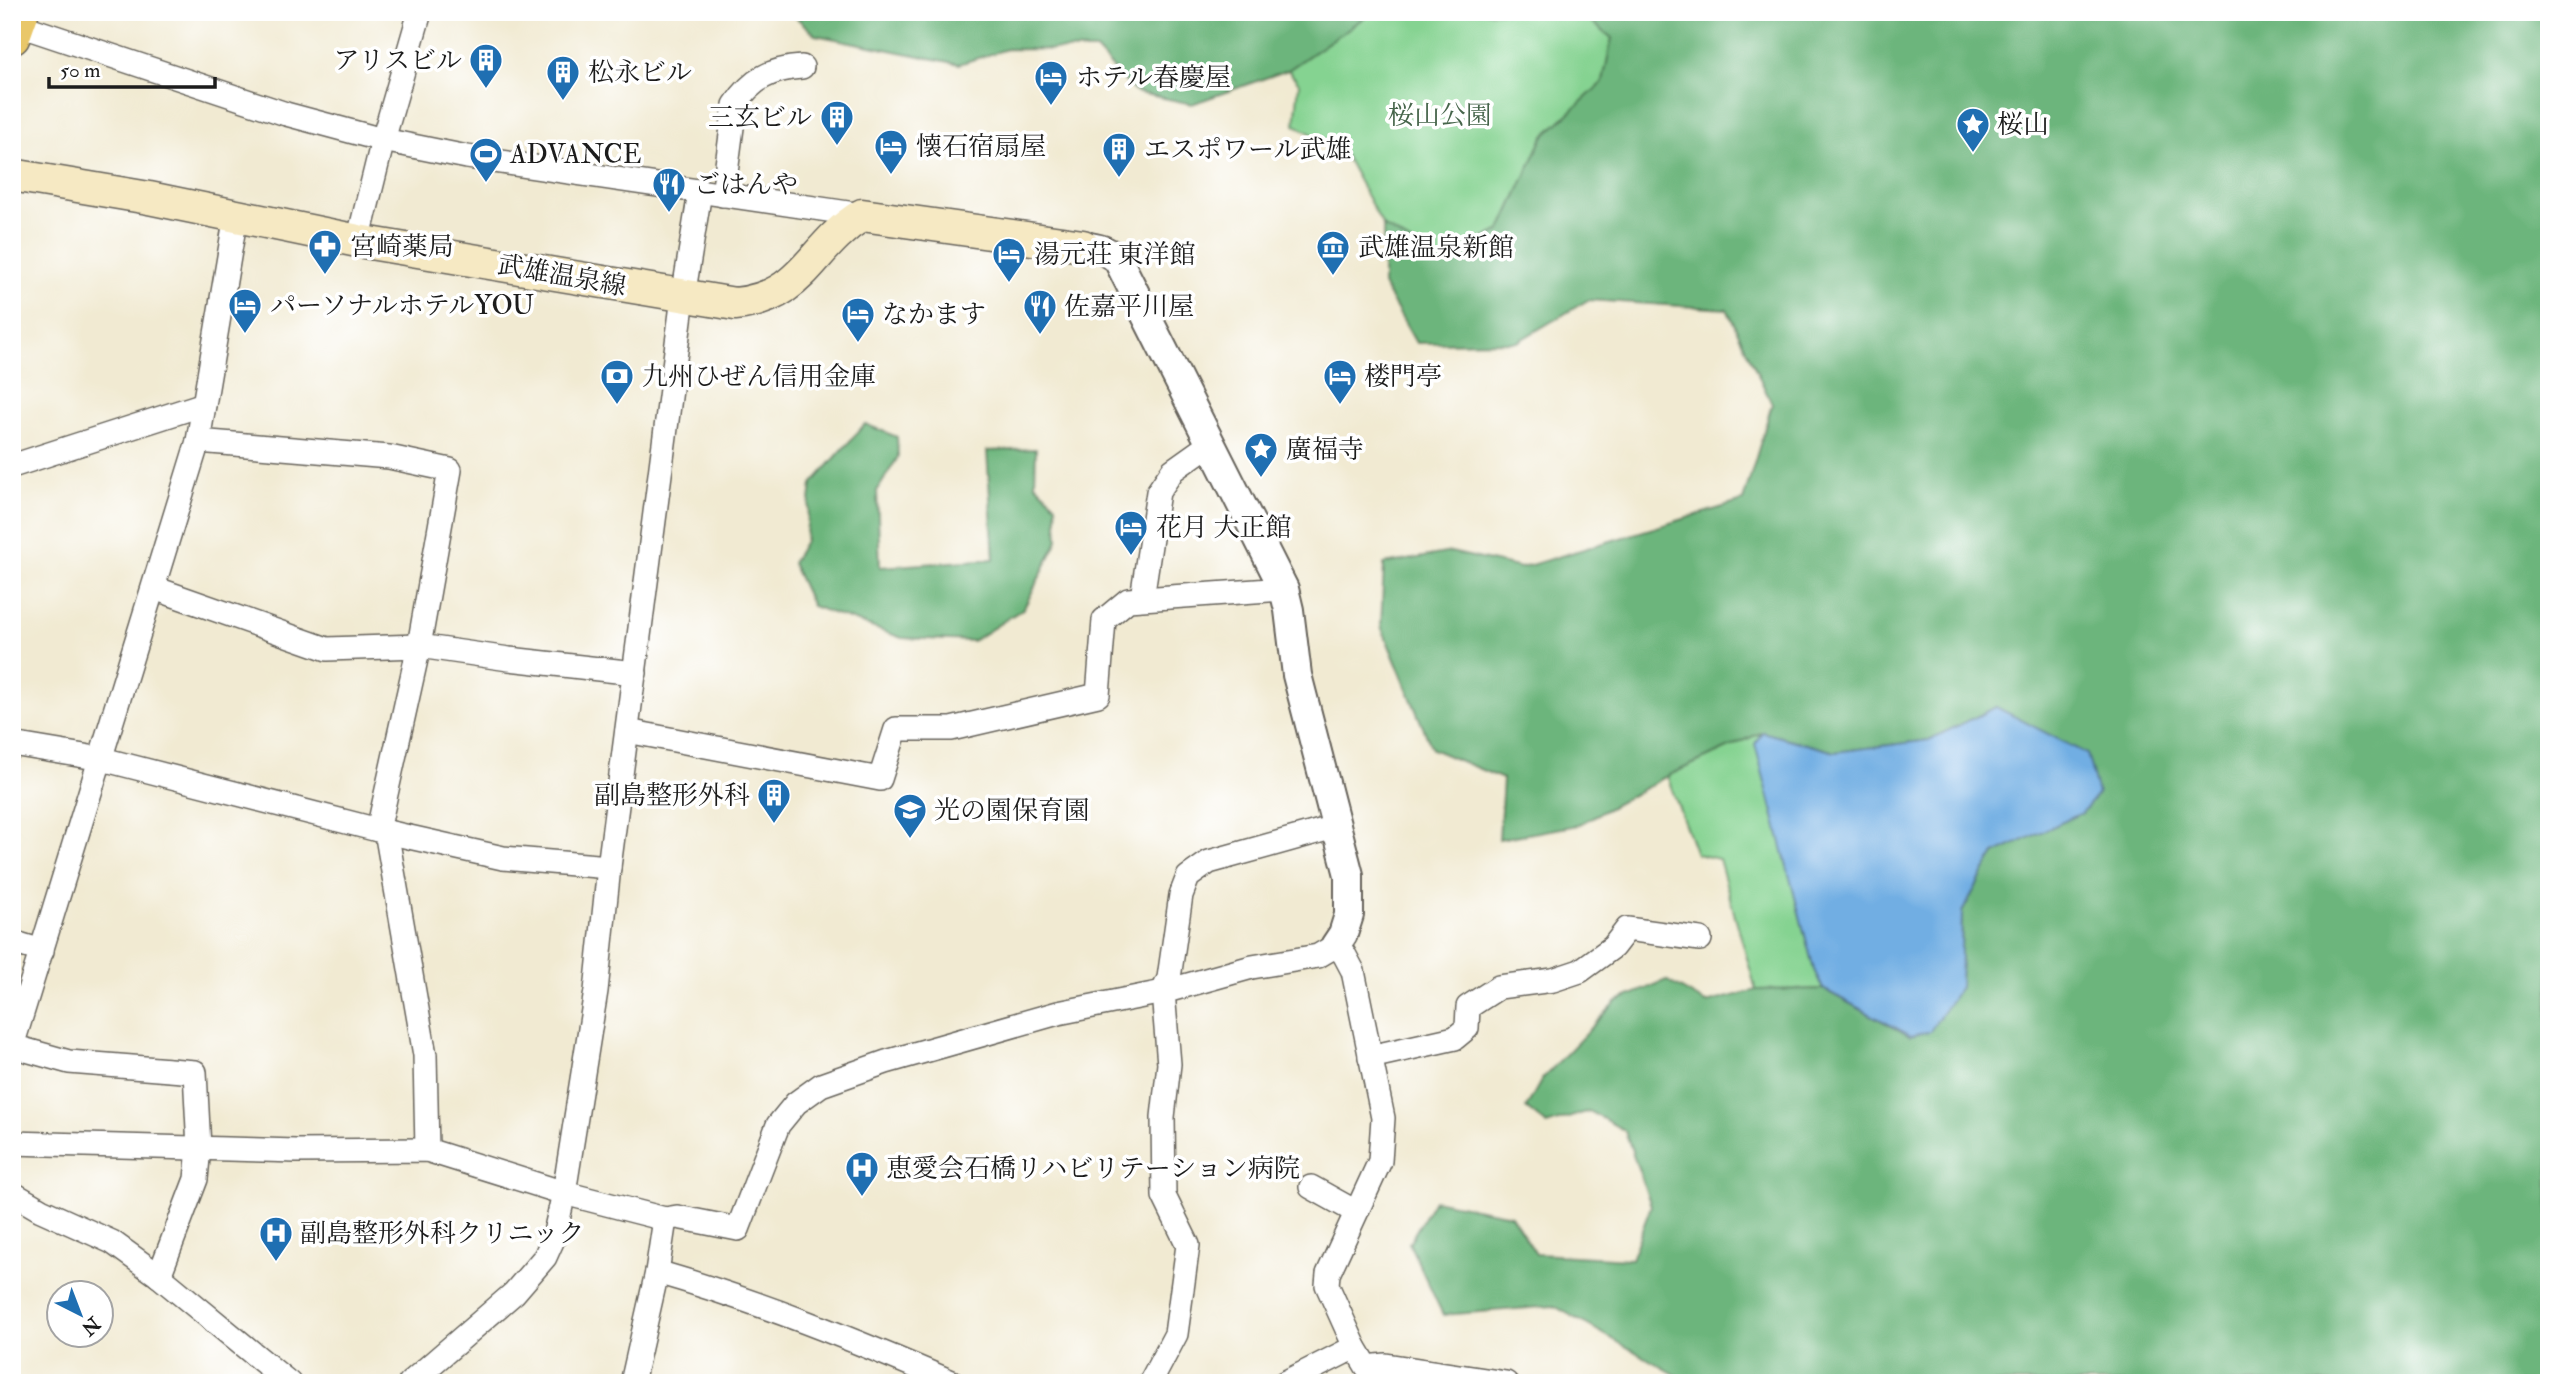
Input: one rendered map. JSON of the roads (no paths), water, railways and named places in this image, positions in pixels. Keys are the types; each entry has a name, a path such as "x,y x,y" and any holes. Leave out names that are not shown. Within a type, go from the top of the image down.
{"main road":[{"name":"武雄温泉線","path":"12,174 236,215 358,241 735,304 755,302 773,295 791,283 845,226 862,215"},
{"path":"862,215 1083,246"}],"street":[{"path":"358,241 383,140 420,12"},
{"path":"17,24 286,114 383,140 467,157 862,215"},
{"path":"723,195 735,104 743,92 768,73 781,68 802,67"},
{"path":"410,1383 514,1293 545,1257 554,1237 564,1193 596,992 609,867 683,297 700,192"},
{"path":"159,1276 196,1180 199,1148 195,1072 69,1062 12,1046 198,441 236,215"},
{"path":"12,1143 296,1151 427,1150 564,1193 665,1219 677,1217 738,1229 778,1125 796,1102 821,1085 886,1062 1058,1013 1163,992 1252,967 1318,956 1335,946 1343,934 1349,915 1349,875 1297,674 1284,589 1118,260 1111,253 1083,246"},
{"path":"12,466 204,404"},
{"path":"198,441 390,457 450,470 419,646 382,830 425,1055 427,1150"},
{"path":"1142,598 1158,492 1173,470 1211,443"},
{"path":"154,588 327,649 419,646 635,673"},
{"path":"627,731 880,779 897,729 951,729 1098,695 1104,621 1128,600 1284,589"},
{"path":"12,744 102,759 503,858 609,867"},
{"path":"1150,1383 1176,1334 1188,1245 1164,1196 1163,1117 1170,1064 1163,992 1169,978 1181,895 1188,877 1209,862 1338,825"},
{"path":"1370,1057 1455,1038 1467,1028 1468,1007 1499,987 1553,980 1580,971 1613,947 1626,929 1700,939"},
{"path":"12,942 42,951"},
{"path":"1335,946 1344,954 1353,971 1383,1118 1380,1161 1328,1274 1327,1285 1367,1367 1386,1365 1506,1383"},
{"path":"1311,1187 1356,1212"},
{"path":"12,1193 41,1210 112,1242 159,1276 289,1383"},
{"path":"632,1383 657,1272 665,1219"},
{"path":"657,1272 703,1285 892,1356 954,1383"},
{"path":"1284,1383 1355,1347"}],"water":[{"path":"1996,707 2087,754 2098,794 2082,813 1994,854 1962,912 1960,987 1930,1031 1911,1036 1823,989 1814,970 1755,744 1762,732 1835,752 1929,740"}],"place":[{"name":"アリスビル","path":"486,90"},
{"name":"松永ビル","path":"563,102"},
{"name":"ホテル春慶屋","path":"1051,107"},
{"name":"三玄ビル","path":"837,147"},
{"name":"桜山","path":"1973,154"},
{"name":"懐石宿扇屋","path":"891,176"},
{"name":"エスポワール武雄","path":"1119,179"},
{"name":"ADVANCE","path":"486,184"},
{"name":"ごはんや","path":"669,214"},
{"name":"宮崎薬局","path":"325,276"},
{"name":"武雄温泉新館","path":"1333,277"},
{"name":"湯元荘 東洋館","path":"1009,284"},
{"name":"パーソナルホテルYOU","path":"245,335"},
{"name":"佐嘉平川屋","path":"1040,336"},
{"name":"なかます","path":"858,344"},
{"name":"九州ひぜん信用金庫","path":"617,406"},
{"name":"楼門亭","path":"1340,406"},
{"name":"廣福寺","path":"1261,479"},
{"name":"花月 大正館","path":"1131,557"},
{"name":"副島整形外科","path":"774,825"},
{"name":"光の園保育園","path":"910,840"},
{"name":"恵愛会石橋リハビリテーション病院","path":"862,1198"},
{"name":"副島整形外科クリニック","path":"276,1263"}],"park label":[{"name":"桜山公園","path":"1440,115"}]}
